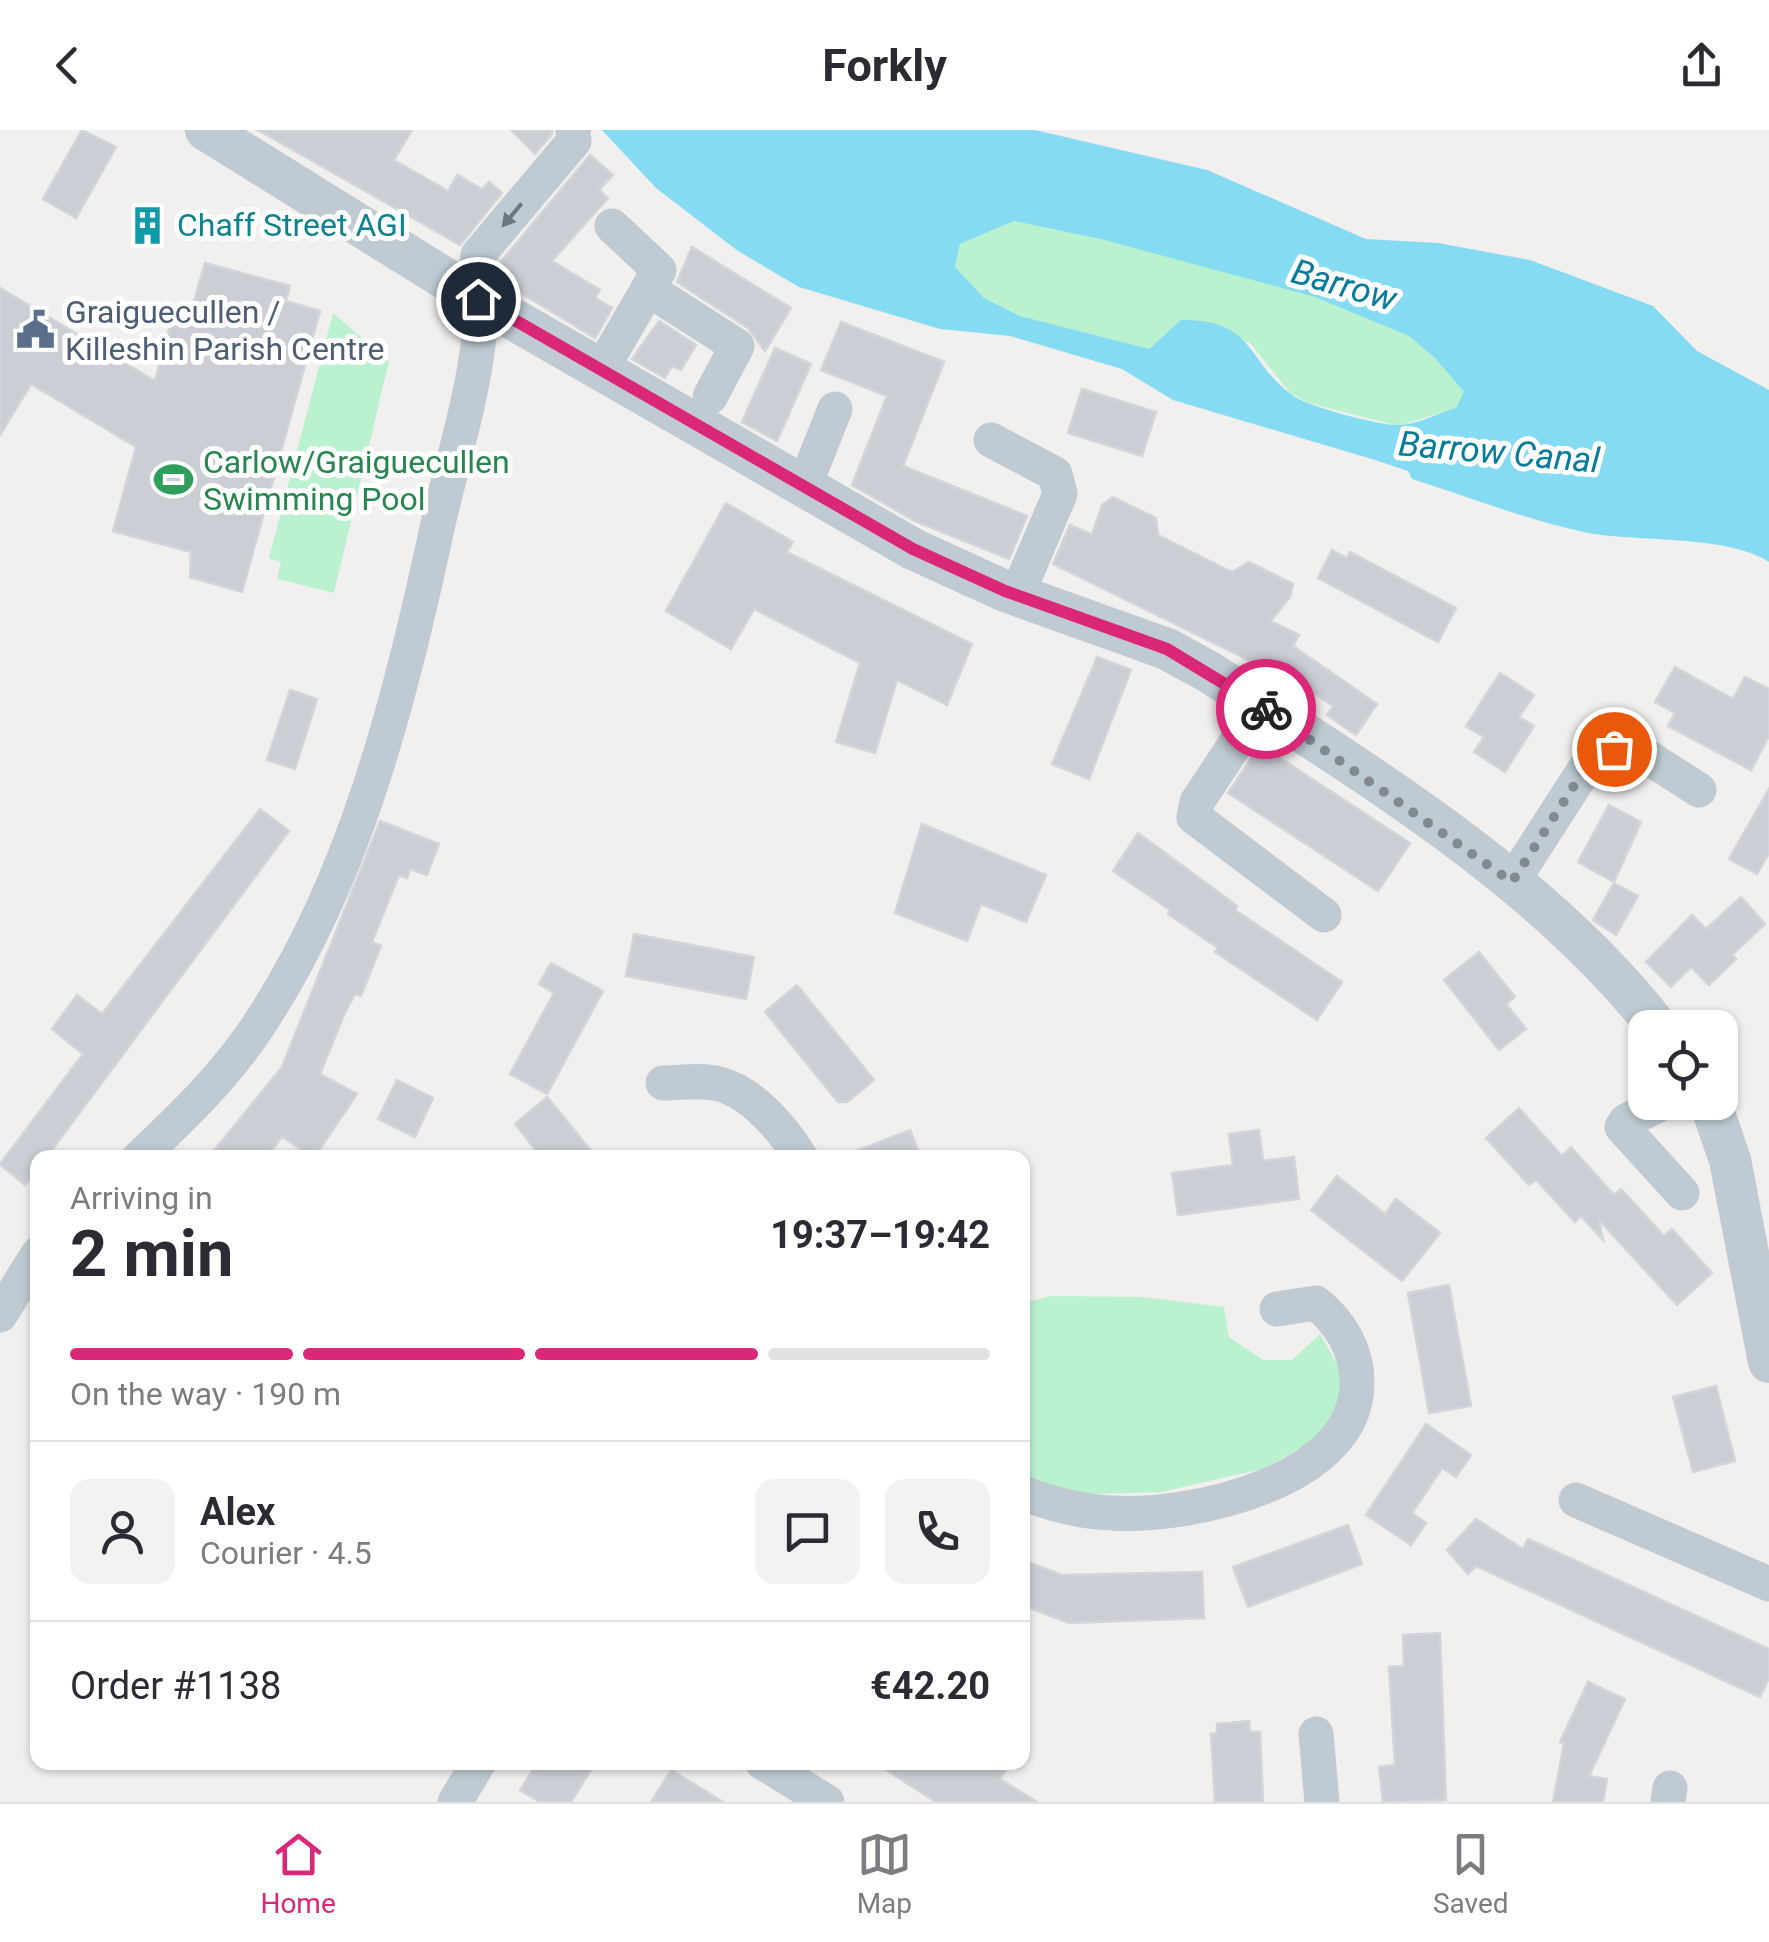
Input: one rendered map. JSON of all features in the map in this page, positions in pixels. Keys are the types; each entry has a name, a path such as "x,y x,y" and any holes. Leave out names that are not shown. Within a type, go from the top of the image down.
{"street":[{"path":"206,130 478,299 913,549 1018,595 1167,649 1260,706 1512,882 1594,958 1642,1010"},
{"path":"148,1150 202,1099 252,1035 310,941 357,821 404,673 479,338 478,255 573,136"},
{"path":"601,370 659,270 612,226"},
{"path":"648,289 737,346 710,397"},
{"path":"804,486 835,409"},
{"path":"991,440 1055,474 1060,494 1018,595"},
{"path":"1260,706 1197,802 1194,816 1324,915"},
{"path":"1512,882 1588,764 1614,749 1646,756 1699,790"},
{"path":"663,1084 722,1084 751,1102 796,1150"},
{"path":"1628,1120 1622,1127 1682,1193"},
{"path":"1716,1120 1730,1160 1769,1361"},
{"path":"0,1315 30,1267"},
{"path":"1030,1496 1060,1507 1110,1514 1159,1513 1221,1500 1314,1461 1337,1442 1345,1429 1356,1400 1357,1376 1349,1345 1331,1316 1316,1303 1277,1309"},
{"path":"1576,1500 1769,1584"},
{"path":"1316,1734 1322,1802"},
{"path":"455,1802 473,1770"},
{"path":"775,1770 827,1802"}],"green space":[{"path":"1014,221 1101,238 1315,296 1409,336 1435,358 1464,392 1457,408 1398,426 1309,403 1291,394 1249,342 1164,335 1149,349 1131,348 1020,316 984,298 955,267 960,244"},
{"path":"333,313 389,361 334,593 277,579 281,562 269,558"},
{"path":"1052,1296 1143,1297 1224,1307 1229,1337 1263,1360 1292,1360 1320,1334 1339,1367 1341,1397 1318,1438 1263,1469 1161,1492 1073,1495 1030,1480 1030,1301"}],"water":[{"path":"602,130 1035,130 1207,170 1366,239 1438,243 1530,260 1653,306 1697,351 1769,390 1769,562 1731,547 1609,536 1544,522 1412,479 1408,471 1375,460 1173,400 1122,369 1010,336 940,329 799,287 738,251 656,188","holes":["1014,221 1101,239 1315,297 1409,336 1435,358 1464,392 1456,408 1411,423 1396,425 1358,418 1292,395 1237,334 1223,327 1181,320 1149,349 1020,316 984,298 955,267 960,244"]}],"building":[{"path":"82,130 116,147 76,218 43,199"},
{"path":"258,130 412,130 394,160 448,191 457,175 482,189 489,182 502,193 460,245"},
{"path":"511,130 552,130 552,134 535,154"},
{"path":"590,155 613,175 599,190 608,198 552,261 600,290 595,298 612,308 595,338 498,279 504,270 499,264"},
{"path":"692,247 791,308 765,351 748,328 677,282"},
{"path":"205,263 290,286 286,301 320,311 242,592 190,577 191,552 113,531 136,447 31,384 0,435 0,288 155,381 175,307 191,311"},
{"path":"659,321 696,345 681,370 672,366 665,378 632,359"},
{"path":"841,322 944,362 903,466 1027,516 1009,559 915,521 852,485 887,396 821,370"},
{"path":"775,348 811,364 777,441 742,422"},
{"path":"1082,389 1156,412 1142,456 1068,433"},
{"path":"1113,497 1156,518 1158,535 1232,572 1249,562 1293,584 1290,597 1271,621 1299,635 1293,646 1377,704 1356,735 1327,715 1333,706 1281,671 1279,675 1053,564 1070,525 1092,535 1102,505"},
{"path":"726,503 793,542 787,552 972,644 947,705 897,680 875,753 836,742 860,663 754,609 731,649 666,611"},
{"path":"1332,550 1347,558 1350,552 1456,608 1438,642 1318,578"},
{"path":"1097,657 1131,670 1089,779 1052,764"},
{"path":"1675,667 1733,699 1745,677 1769,689 1769,736 1751,770 1668,726 1675,713 1655,702"},
{"path":"1500,673 1534,695 1519,717 1534,726 1505,772 1474,752 1484,737 1466,726"},
{"path":"290,690 317,699 295,769 267,760"},
{"path":"1260,745 1410,843 1378,891 1228,793"},
{"path":"1769,789 1769,853 1757,874 1729,859"},
{"path":"1609,805 1641,822 1614,882 1578,862"},
{"path":"260,809 289,831 52,1150 30,1150 30,1178 25,1185 0,1164 83,1054 52,1029 77,995 102,1014"},
{"path":"380,821 439,844 427,875 410,869 407,878 399,875 372,942 381,946 361,996 355,994 344,1015 320,1074 357,1094 319,1150 302,1150 282,1137 272,1150 215,1150 282,1067"},
{"path":"922,824 1046,875 1026,922 981,904 967,941 895,913"},
{"path":"1138,833 1237,906 1235,910 1342,982 1317,1020 1215,952 1218,948 1113,871"},
{"path":"1614,883 1638,896 1616,935 1593,920"},
{"path":"1741,897 1765,924 1732,955 1736,959 1709,985 1691,967 1671,987 1646,962 1692,915 1706,929"},
{"path":"634,934 754,957 746,999 626,976"},
{"path":"1479,952 1515,997 1506,1004 1526,1029 1499,1050 1444,980"},
{"path":"551,963 603,991 547,1094 510,1074 554,993 539,984"},
{"path":"797,985 874,1080 847,1102 838,1102 765,1012"},
{"path":"397,1080 433,1098 415,1137 378,1119"},
{"path":"547,1097 590,1150 536,1150 515,1124"},
{"path":"1519,1108 1562,1156 1571,1147 1614,1195 1621,1189 1664,1236 1672,1229 1712,1273 1677,1305 1599,1220 1603,1240 1581,1216 1575,1222 1536,1180 1529,1185 1486,1138"},
{"path":"910,1130 918,1150 859,1150"},
{"path":"1259,1130 1263,1161 1294,1157 1299,1199 1178,1215 1172,1173 1233,1165 1229,1134"},
{"path":"1337,1176 1385,1214 1396,1199 1440,1233 1402,1281 1311,1210"},
{"path":"1449,1285 1471,1406 1429,1413 1408,1293"},
{"path":"1716,1386 1735,1461 1693,1472 1673,1397"},
{"path":"1426,1424 1471,1455 1456,1477 1442,1468 1412,1513 1426,1523 1411,1545 1366,1515"},
{"path":"1476,1519 1523,1549 1528,1539 1769,1649 1769,1678 1760,1697 1476,1566 1468,1574 1447,1550"},
{"path":"1348,1525 1362,1564 1248,1607 1233,1567"},
{"path":"1030,1563 1062,1575 1202,1572 1204,1618 1069,1623 1030,1608"},
{"path":"1440,1633 1446,1800 1383,1802 1379,1767 1395,1765 1389,1667 1404,1666 1403,1635"},
{"path":"1588,1682 1625,1699 1589,1776 1607,1779 1603,1802 1553,1802 1564,1744 1560,1742"},
{"path":"1249,1721 1250,1732 1260,1732 1263,1802 1215,1802 1211,1734 1217,1733 1217,1724"},
{"path":"533,1770 591,1770 571,1802 540,1802 520,1790"},
{"path":"671,1770 723,1802 651,1802"},
{"path":"886,1770 1005,1770 1000,1779 1037,1802 936,1802"}],"way so far":[{"path":"1266,709 1512,882 1588,764 1614,749"}],"place":[{"name":"Chaff Street AGI","path":"147,225"},
{"name":"Graiguecullen / Killeshin Parish Centre","path":"35,330"},
{"name":"Carlow/Graiguecullen Swimming Pool","path":"173,480"}],"route":[{"path":"478,299 913,549 1005,591 1167,649 1266,709"}],"water label":[{"name":"Barrow","path":"1344,285"},
{"name":"Barrow Canal","path":"1499,452"}]}
